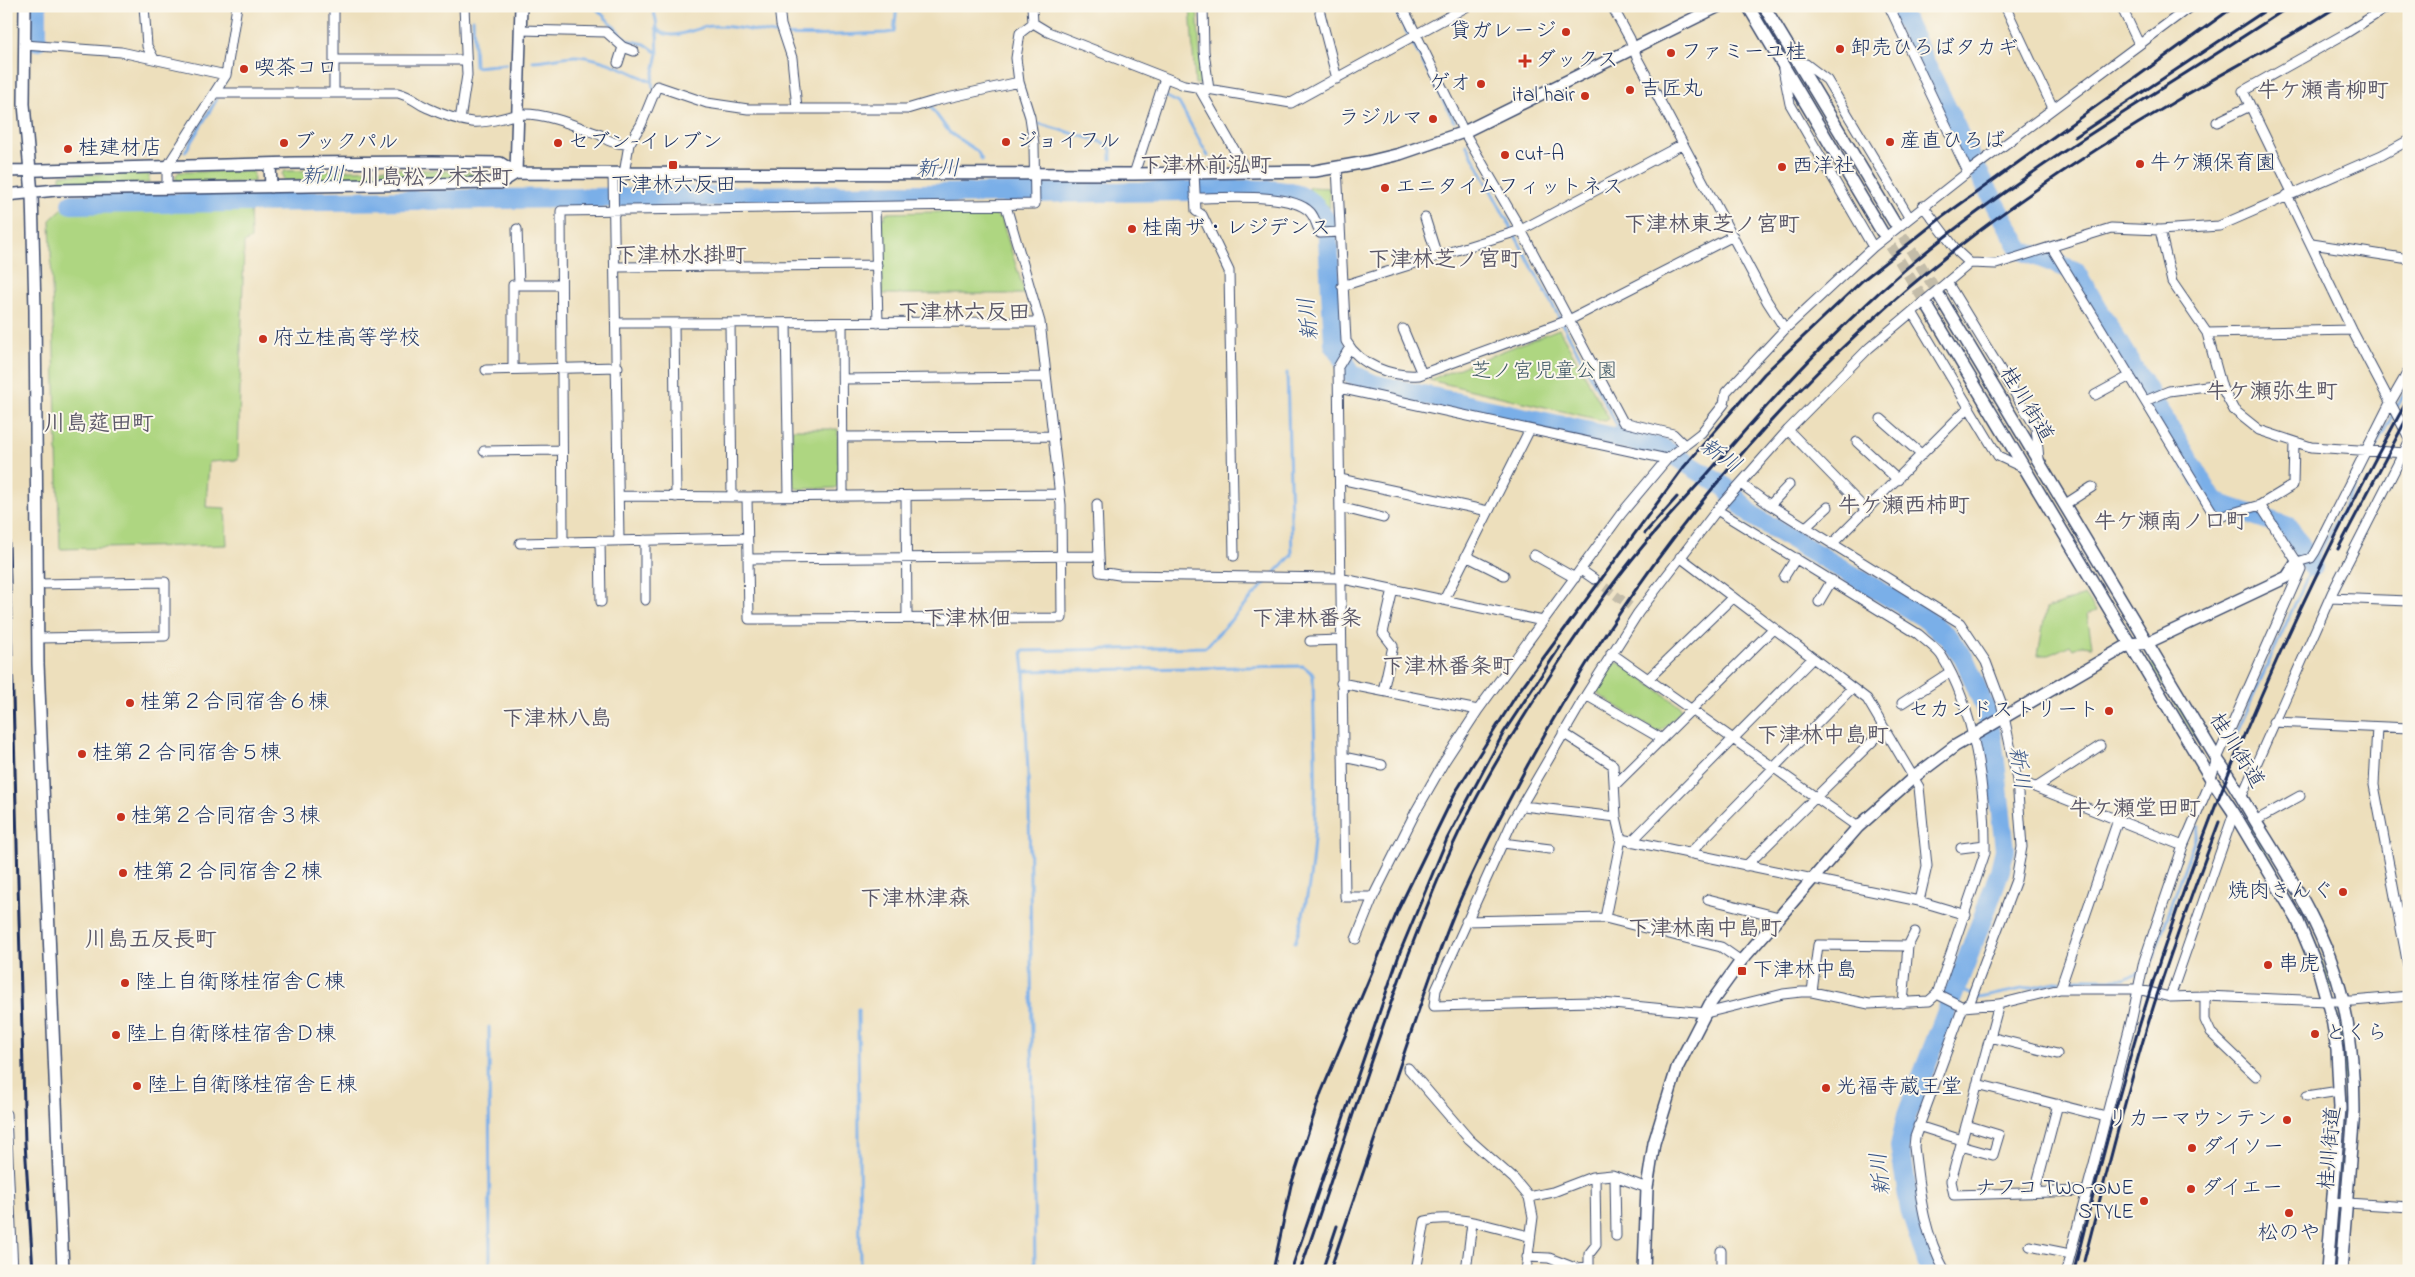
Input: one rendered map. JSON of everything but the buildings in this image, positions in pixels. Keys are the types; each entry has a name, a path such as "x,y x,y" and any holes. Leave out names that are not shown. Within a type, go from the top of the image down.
{"street":[{"path":"24,6 28,45 24,104 32,194 37,401 38,638 63,1271"},
{"path":"144,6 147,46 154,60"},
{"path":"167,189 167,167 226,75 237,6"},
{"path":"334,6 334,92"},
{"path":"460,120 467,75 464,6"},
{"path":"516,173 521,6"},
{"path":"778,6 781,25 792,58 797,108"},
{"path":"1032,6 1033,23"},
{"path":"1203,6 1204,51 1209,90"},
{"path":"1402,6 1411,37 1521,230 1623,422 1672,434 1684,445"},
{"path":"1033,23 1048,32 1165,78 1209,90 1291,103 1468,6"},
{"path":"1612,6 1634,48 1637,58 1732,236 1785,329"},
{"path":"6,171 270,164 500,163 516,173 1035,179 1134,174 1299,172 1337,168 1400,154 1464,132 1719,6"},
{"path":"1748,6 1783,69 1882,232"},
{"path":"1764,6 1894,222"},
{"path":"1889,6 1969,171"},
{"path":"2005,6 2053,108"},
{"path":"2121,6 2139,44"},
{"path":"1356,939 1373,897 1416,811 1444,762 1478,710 1621,514 1667,459 1700,433 1724,404 1726,392 1785,329 1873,247 1909,217 2191,6"},
{"path":"2242,796 2273,722 2330,598 2405,453 2409,440 2352,330 2243,91 2343,35 2389,6"},
{"path":"1320,14 1337,79"},
{"path":"563,540 561,211 615,207 875,207 1035,204 1034,144 1030,117 1019,82 1016,58 1020,33 1033,23"},
{"path":"520,30 606,32 623,47 634,50"},
{"path":"28,45 121,52 226,75"},
{"path":"618,63 623,47"},
{"path":"334,60 466,60"},
{"path":"1796,61 1806,64 1827,80 1909,217"},
{"path":"1783,69 1790,104 1873,247"},
{"path":"1134,174 1165,78"},
{"path":"619,539 614,191 629,144 641,125 657,86 707,103 729,107 907,109 934,100 1019,82"},
{"path":"1199,88 1247,172"},
{"path":"216,93 398,93 412,97 426,108 460,120 474,122 518,115 554,118 601,135 605,139 629,144"},
{"path":"2217,122 2250,106"},
{"path":"1923,206 1958,252 1970,263 1996,264 2111,228 2160,230 2218,226 2382,155 2409,140"},
{"path":"1342,286 1521,230 1683,144"},
{"path":"270,164 271,187"},
{"path":"1337,168 1342,303 1346,341 1360,357 1381,370 1408,376 1422,374 1569,320 1732,236"},
{"path":"6,195 32,194 56,190 500,183 516,173"},
{"path":"1194,173 1196,211 1202,215 1229,271 1234,556"},
{"path":"1195,198 1252,198 1298,204 1310,212 1320,233 1340,232"},
{"path":"747,497 750,619 1062,618 1059,494 1040,322 1006,206"},
{"path":"875,207 878,323"},
{"path":"1425,218 1437,256"},
{"path":"517,229 519,285"},
{"path":"2160,230 2172,282 2207,332 2220,384 2234,410 2259,430 2310,447 2405,453"},
{"path":"2312,244 2409,260"},
{"path":"2052,248 2216,518 2260,505 2293,485 2294,442"},
{"path":"1717,510 1918,634 1940,654 1960,691 1977,733 1985,853 1940,996 1930,1001 1869,1004 1812,992 1783,994 1706,1013 1592,1002 1434,1006 1436,990 1502,843 1563,733 1638,613 1717,510 1788,430 1868,348 1970,263"},
{"path":"616,267 877,265"},
{"path":"1947,282 2036,428 2039,463"},
{"path":"513,369 513,285 561,285"},
{"name":"桂川街道","path":"1940,297 2217,759 2242,796 2313,919 2343,1001 2354,1085 2354,1111 2341,1271"},
{"name":"桂川街道","path":"1928,306 2297,919 2314,958 2327,1001 2337,1050 2340,1091 2339,1134 2327,1271"},
{"path":"1912,312 1998,456 2026,469"},
{"path":"617,323 1040,322"},
{"path":"730,323 732,497"},
{"path":"786,323 789,496"},
{"path":"842,323 843,495"},
{"path":"674,324 676,497"},
{"path":"1404,330 1422,374"},
{"path":"2207,332 2352,330"},
{"path":"1350,347 1338,367 1339,578 1345,897 1373,897"},
{"path":"486,370 618,367"},
{"path":"2066,1271 2143,964 2183,846 2211,779 2217,759 2304,560 2367,452 2390,403 2409,370"},
{"path":"2095,395 2130,376"},
{"path":"843,379 1046,378"},
{"path":"2145,400 2169,391 2220,384"},
{"path":"1339,388 1529,431 1667,459"},
{"path":"1832,544 1867,512 1969,407"},
{"path":"1881,419 1922,455"},
{"path":"1788,430 1867,512"},
{"path":"1444,600 1529,431"},
{"path":"843,437 1053,436"},
{"path":"1857,442 1898,480"},
{"path":"484,451 561,450"},
{"path":"1340,479 1488,511"},
{"path":"1741,484 1770,505 1960,623 1986,662 2001,702 2000,720 2017,780 2022,847 2016,880 1974,990 1964,1005 1918,1126 1914,1147 1924,1222 1933,1250 1945,1271"},
{"path":"1770,505 1789,485"},
{"path":"2064,505 2092,487"},
{"path":"619,496 747,497 1059,494"},
{"path":"906,496 907,618"},
{"path":"1097,504 1100,572 1119,574 1339,578 1542,621"},
{"path":"2260,505 2304,560"},
{"path":"1806,527 1828,507"},
{"path":"1340,508 1384,518"},
{"path":"520,543 563,540 747,538"},
{"path":"600,540 601,602"},
{"path":"645,540 645,600"},
{"path":"1534,555 1574,578"},
{"path":"749,559 1100,556"},
{"path":"1466,556 1504,575"},
{"path":"1680,558 1867,699 1919,786 1927,866 1919,901"},
{"path":"1784,577 1796,558"},
{"path":"1644,1271 1647,1188 1654,1143 1678,1068 1706,1013 1741,961 1858,827 1914,777 1955,746 2130,644 2148,642 2287,577 2304,560"},
{"path":"1580,570 1594,579"},
{"path":"1819,602 1832,580"},
{"path":"38,584 165,582 164,636 38,638"},
{"path":"1382,691 1393,646 1383,633 1393,590"},
{"path":"1648,679 1733,597"},
{"path":"2330,598 2409,601"},
{"path":"1630,606 1638,613"},
{"path":"1615,785 1774,628"},
{"path":"1310,641 1340,640"},
{"path":"1612,653 1858,827"},
{"path":"1631,842 1813,658"},
{"path":"1902,703 1950,672"},
{"path":"1341,683 1478,710"},
{"path":"1689,854 1852,688"},
{"path":"1586,695 1662,739"},
{"path":"2273,722 2409,728"},
{"path":"2377,727 2374,784 2409,972"},
{"path":"1746,866 1885,729"},
{"path":"1563,733 1612,765 1616,817 1621,840 1605,918"},
{"path":"2037,787 2100,746"},
{"path":"1343,757 1382,765"},
{"path":"2017,780 2183,846"},
{"path":"2255,821 2300,796"},
{"path":"1523,806 1616,817"},
{"path":"2170,997 2234,813"},
{"path":"2061,987 2118,820"},
{"path":"1621,840 1919,901 1966,915"},
{"path":"1502,843 1550,849"},
{"path":"1961,848 1985,845"},
{"path":"1708,898 1780,917"},
{"path":"1466,921 1605,918 1721,947 1741,961"},
{"path":"1903,1003 1908,946 1915,932"},
{"path":"1812,992 1818,945 1908,946"},
{"path":"1940,996 1964,1005 1998,1004 2061,987 2138,989 2170,997 2205,996 2343,1001 2409,996"},
{"path":"2205,996 2205,1020 2211,1033 2256,1076"},
{"path":"1998,1004 1951,1181 1954,1195 2035,1191 2086,1191"},
{"path":"1990,1037 2057,1054"},
{"path":"1408,1068 1470,1139 1514,1179 1529,1197 1533,1217 1529,1236 1526,1271"},
{"path":"1977,1084 2106,1117"},
{"path":"2306,1096 2340,1091"},
{"path":"2035,1191 2058,1104"},
{"path":"6,1114 8,1194 13,1271"},
{"path":"1918,1126 1993,1155 1999,1135 1966,1125"},
{"path":"1529,1197 1553,1192 1595,1177 1615,1176 1647,1188"},
{"path":"1615,1176 1616,1236"},
{"path":"1527,1257 1549,1258 1575,1268 1588,1267 1589,1254 1596,1245 1595,1177"},
{"path":"2332,1202 2409,1208"},
{"path":"1416,1271 1425,1221 1433,1219 1472,1222 1529,1236"},
{"path":"1466,1271 1472,1222"},
{"path":"2030,1246 2070,1254"},
{"path":"1721,1251 1721,1271"}],"green space":[{"path":"1190,6 1197,6 1202,84 1195,84"},
{"path":"405,169 487,173 487,178 284,181 282,174 284,171"},
{"path":"253,171 254,182 180,183 176,180 176,175 179,172"},
{"path":"149,173 149,183 60,184 60,175"},
{"path":"1310,187 1329,188 1330,208 1309,189"},
{"path":"250,205 251,239 244,243 238,460 209,462 206,507 225,508 227,545 60,549 50,220 64,207"},
{"path":"992,211 998,218 1001,218 1025,294 882,294 881,218 885,218 885,213"},
{"name":"芝ノ宮児童公園","path":"1559,329 1609,419 1605,421 1429,380"},
{"path":"792,429 838,429 838,485 835,488 797,489 793,484"},
{"path":"2085,595 2096,611 2087,614 2092,646 2082,645 2073,649 2070,645 2049,655 2038,655 2046,609"},
{"path":"1615,663 1620,663 1680,706 1681,711 1662,730 1656,731 1598,694 1597,688"},
{"path":"2154,664 2202,744 2200,745 2151,665"},
{"path":"2249,821 2308,924 2332,989 2329,989 2322,967 2303,924 2282,883 2247,823"},
{"path":"2337,1010 2343,1032 2348,1076 2342,1189 2339,1189 2344,1100 2342,1056 2335,1011"}],"waterway":[{"name":"新川","path":"37,6 37,41"},
{"path":"594,6 627,40 645,44 658,53 652,82"},
{"path":"650,6 655,16 658,53"},
{"path":"656,28 669,35 713,26 795,36 886,33 894,32 897,6"},
{"path":"1393,6 1454,121"},
{"path":"1898,6 1971,159 2021,250 2075,271 2214,502 2289,527 2313,567"},
{"path":"473,19 475,67 506,64"},
{"path":"533,61 575,56 594,59 625,69 652,82 653,88"},
{"path":"1167,97 1179,103 1208,156"},
{"path":"185,152 217,99"},
{"path":"930,106 950,133 977,151 982,160"},
{"path":"1040,124 1099,141 1111,149 1111,159"},
{"path":"1466,144 1625,440"},
{"name":"新川","path":"71,204 1249,189 1282,191 1296,194 1306,199 1318,209 1327,222 1334,344 1352,374 1373,384 1662,448 1725,487 1753,516 1923,617 1947,636 1965,660 1986,710 1993,744 2005,849 1987,907 1907,1115 1900,1146 1910,1210 1930,1271"},
{"path":"1273,575 1292,555 1287,373"},
{"path":"2234,739 2309,573 2409,384"},
{"path":"1024,671 1022,651 1206,647 1268,580"},
{"path":"1035,1271 1029,802 1024,671 1303,666 1313,674 1314,843 1304,910 1295,942"},
{"path":"2145,967 2151,964 2199,827"},
{"path":"2066,979 2125,979 2140,971"},
{"path":"1956,988 1980,998 2060,981"},
{"path":"858,1009 860,1271"},
{"path":"489,1027 490,1271"}],"tunnel":[{"path":"1894,222 1940,297"},
{"path":"1882,232 1928,307"},
{"path":"1594,579 1630,606"}],"railway":[{"path":"6,70 7,6"},
{"path":"1273,1271 1291,1185 1321,1093 1398,910 1455,793 1519,691 1683,468 1764,374 1863,280 1941,218 2235,6"},
{"path":"2075,137 2272,6"},
{"path":"1300,1271 1407,958 1458,833 1506,745 1580,630 1630,562 1794,376 1854,316 1918,259 1951,232 2033,172 2290,6"},
{"path":"1330,1271 1431,975 1454,914 1479,859 1525,770 1567,695 1613,623 1663,552 1716,484 1772,420 1832,358 1895,299 1962,244 2014,205 2095,150 2338,6"},
{"path":"2074,1271 2125,1074 2161,957 2213,813 2241,741 2304,601 2337,532 2409,397"},
{"path":"2338,549 2409,414"},
{"path":"6,433 25,1143 33,1271"},
{"path":"1645,533 1677,497"},
{"path":"1291,1271 1400,952 1447,839 1504,732 1560,647"},
{"path":"2084,1261 2120,1121 2150,1017 2219,822"},
{"path":"1322,1271 1337,1226"}],"place":[{"name":"貸ガレージ","path":"1566,32"},
{"name":"卸売ひろばタカギ","path":"1840,49"},
{"name":"ファミーユ桂","path":"1671,53"},
{"name":"ダックス","path":"1525,61"},
{"name":"喫茶コロ","path":"244,69"},
{"name":"ゲオ","path":"1481,84"},
{"name":"吉匠丸","path":"1630,90"},
{"name":"ital hair","path":"1585,96"},
{"name":"ラジルマ","path":"1433,119"},
{"name":"ジョイフル","path":"1006,142"},
{"name":"産直ひろば","path":"1890,142"},
{"name":"ブックパル","path":"284,143"},
{"name":"セブン-イレブン","path":"558,143"},
{"name":"桂建材店","path":"68,149"},
{"name":"cut-A","path":"1505,155"},
{"name":"牛ケ瀬保育園","path":"2140,164"},
{"name":"下津林六反田","path":"673,165"},
{"name":"西洋社","path":"1782,167"},
{"name":"エニタイムフィットネス","path":"1385,188"},
{"name":"桂南ザ・レジデンス","path":"1132,229"},
{"name":"府立桂高等学校","path":"263,339"},
{"name":"桂第２合同宿舎６棟","path":"130,703"},
{"name":"セカンドストリート","path":"2109,711"},
{"name":"桂第２合同宿舎５棟","path":"82,754"},
{"name":"桂第２合同宿舎３棟","path":"121,817"},
{"name":"桂第２合同宿舎２棟","path":"123,873"},
{"name":"焼肉きんぐ","path":"2343,892"},
{"name":"串虎","path":"2268,965"},
{"name":"下津林中島","path":"1742,971"},
{"name":"陸上自衛隊桂宿舎Ｃ棟","path":"125,983"},
{"name":"とくら","path":"2315,1034"},
{"name":"陸上自衛隊桂宿舎Ｄ棟","path":"116,1035"},
{"name":"陸上自衛隊桂宿舎Ｅ棟","path":"137,1086"},
{"name":"光福寺蔵王堂","path":"1826,1088"},
{"name":"リカーマウンテン","path":"2287,1120"},
{"name":"ダイソー","path":"2192,1148"},
{"name":"ダイエー","path":"2191,1189"},
{"name":"ナフコ TWO-ONE STYLE","path":"2144,1201"},
{"name":"松のや","path":"2289,1213"}],"district":[{"name":"牛ケ瀬青柳町","path":"2323,92"},
{"name":"下津林前泓町","path":"1206,167"},
{"name":"川島松ノ木本町","path":"436,179"},
{"name":"下津林東芝ノ宮町","path":"1712,226"},
{"name":"下津林水掛町","path":"681,257"},
{"name":"下津林芝ノ宮町","path":"1445,261"},
{"name":"下津林六反田","path":"964,314"},
{"name":"牛ケ瀬弥生町","path":"2272,393"},
{"name":"川島莚田町","path":"99,425"},
{"name":"牛ケ瀬西柿町","path":"1904,507"},
{"name":"牛ケ瀬南ノ口町","path":"2171,523"},
{"name":"下津林佃","path":"967,620"},
{"name":"下津林番条","path":"1307,620"},
{"name":"下津林番条町","path":"1448,668"},
{"name":"下津林八島","path":"557,720"},
{"name":"下津林中島町","path":"1823,737"},
{"name":"牛ケ瀬堂田町","path":"2135,810"},
{"name":"下津林津森","path":"915,900"},
{"name":"下津林南中島町","path":"1705,930"},
{"name":"川島五反長町","path":"151,941"}]}
